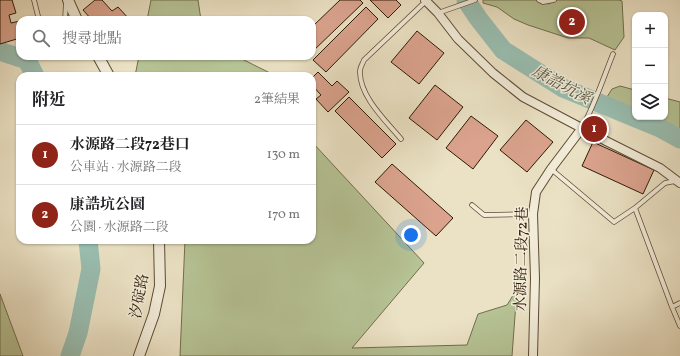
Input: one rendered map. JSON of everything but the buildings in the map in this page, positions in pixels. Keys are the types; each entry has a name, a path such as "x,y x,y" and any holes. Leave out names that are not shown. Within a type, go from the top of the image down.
{"street":[{"path":"67,0 75,16"},
{"path":"426,0 458,38 493,73 523,97 660,168 679,182"},
{"path":"100,60 107,72"},
{"name":"水源路二段72巷","path":"532,356 535,278 533,214 536,192 551,169 582,128"},
{"name":"汐碇路","path":"139,356 154,314 160,286 159,244"}],"lane":[{"path":"34,0 38,16"},
{"path":"65,16 67,0"},
{"path":"401,139 366,96 360,70 364,60 426,0"},
{"path":"438,13 475,0"},
{"path":"540,0 543,2 554,0"},
{"path":"582,128 600,90 613,54"},
{"path":"551,169 614,222 635,208 665,183 679,182"},
{"path":"472,205 484,215 533,214"},
{"path":"635,208 680,326"},
{"path":"672,307 680,303"}],"green space":[{"path":"151,0 198,0 200,16 148,16"},
{"path":"483,0 536,0 548,4 556,0 619,0 622,1 624,37 615,50 589,38 568,38 514,19 497,7 483,3"},
{"path":"138,60 244,60 268,72 136,72"},
{"path":"620,86 632,89 632,110 617,104 607,97 612,89"},
{"path":"668,99 680,102 680,131 655,120 668,120"},
{"path":"316,146 424,263 352,348 467,345 478,314 507,305 517,289 512,356 180,356 185,244 316,244"},
{"path":"0,294 23,356 0,356"}],"waterway":[{"name":"康誥坑溪","path":"466,0 503,50 563,88 660,128 680,139"},
{"path":"0,50 16,56"},
{"path":"27,60 33,72"},
{"path":"70,356 78,333 91,269 88,244"}],"place":[{"name":"康誥坑公園","path":"572,22"},
{"name":"水源路二段72巷口","path":"594,129"}]}
